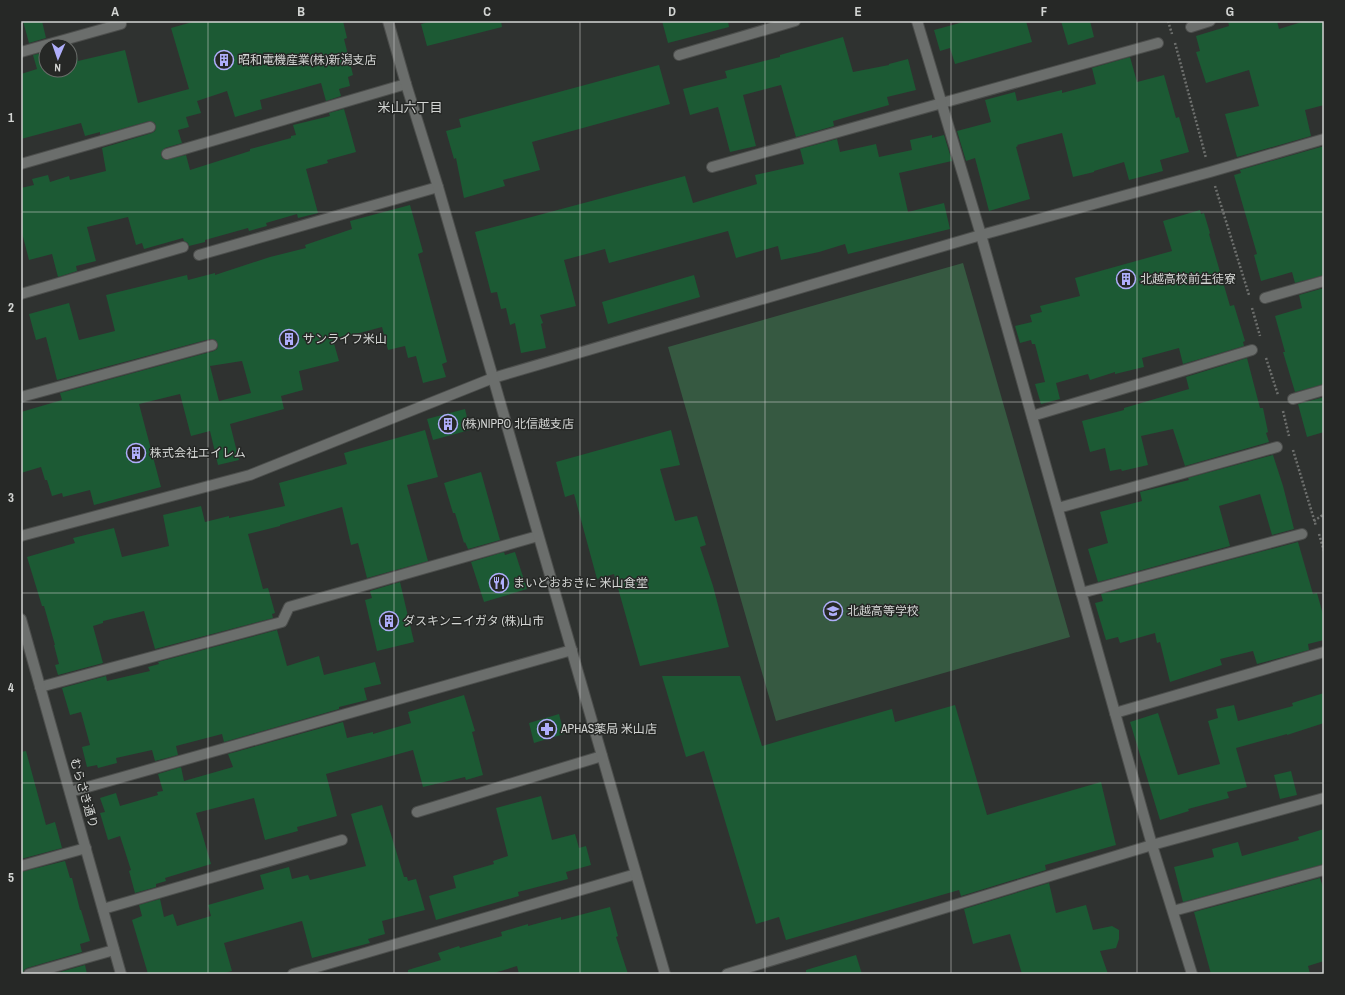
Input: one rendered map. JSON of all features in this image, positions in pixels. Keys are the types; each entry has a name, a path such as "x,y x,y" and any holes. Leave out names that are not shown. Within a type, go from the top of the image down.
{"street":[{"path":"388,21 438,187 665,974"},
{"path":"679,54 794,21"},
{"path":"917,21 981,235 1152,845 1192,974"},
{"path":"1191,27 1210,21"},
{"path":"21,52 121,24"},
{"path":"712,167 1158,43"},
{"path":"167,154 406,84"},
{"path":"21,164 150,127"},
{"path":"21,536 250,475 493,378 981,235 1324,139"},
{"path":"199,255 438,187"},
{"path":"21,294 183,247"},
{"path":"1265,298 1324,280"},
{"path":"21,397 212,345"},
{"path":"1032,416 1252,350"},
{"path":"1293,399 1324,390"},
{"path":"1058,508 1277,447"},
{"path":"1081,593 1302,534"},
{"path":"40,687 282,622 289,606 538,536"},
{"name":"むらさき通り","path":"21,619 121,974"},
{"path":"70,792 572,650"},
{"path":"1115,713 1324,652"},
{"path":"417,812 602,756"},
{"path":"727,974 1152,845 1324,798"},
{"path":"103,909 342,840"},
{"path":"21,866 86,848"},
{"path":"1173,911 1324,870"},
{"path":"293,974 636,874"},
{"path":"29,974 114,950"}],"path":[{"path":"1168,21 1210,172 1251,302 1261,339"},
{"path":"1265,354 1278,396"},
{"path":"1282,410 1289,437"},
{"path":"1291,444 1324,551"},
{"path":"1314,521 1324,514"}],"green space":[{"path":"963,263 1070,637 776,721 668,347"}],"building":[{"path":"23,21 42,21 46,38 38,38 38,40 29,43"},
{"path":"196,21 343,21 347,38 344,39 353,75 348,77 350,86 339,89 341,96 326,101 321,83 260,100 262,109 235,117 227,91 197,101 201,113 186,117 189,127 178,130 182,143 165,148 161,153 162,158 166,160 186,155 190,170 250,151 250,149 291,138 291,136 296,135 293,125 330,116 329,113 344,109 356,152 327,160 328,163 306,169 318,213 298,218 297,214 266,223 267,226 249,231 248,228 189,246 183,238 144,249 142,243 136,245 128,217 87,227 96,261 76,266 77,271 58,277 52,254 29,260 21,229 21,188 34,185 32,179 48,175 50,182 69,176 70,180 106,171 102,148 152,133 156,128 155,123 149,121 100,135 100,132 85,136 81,123 21,139 21,74 37,69 33,55 38,54 38,78 78,78 78,61 125,50 138,103 189,89 171,28"},
{"path":"432,21 501,21 502,27 427,46 421,24"},
{"path":"662,21 728,21 729,27 668,43"},
{"path":"967,21 1026,21 1032,42 955,64 950,48 940,51 934,30"},
{"path":"1061,21 1090,21 1094,37 1068,45"},
{"path":"1228,21 1277,21 1279,29 1305,21 1324,21 1324,105 1305,110 1311,136 1237,157 1225,114 1259,106 1249,70 1206,83 1196,52 1200,51 1196,36 1229,26"},
{"path":"843,37 853,72 889,65 908,59 916,90 887,97 889,105 833,121 834,126 796,137 781,85 743,95 756,146 730,152 718,107 690,115 683,89 727,78 725,71 780,57 780,55"},
{"path":"1130,57 1137,82 1164,75 1176,118 1179,117 1189,152 1160,160 1163,171 1129,180 1124,162 1073,177 1062,133 1017,145 1018,146 1016,147 1030,199 989,211 975,158 966,161 957,131 991,122 985,100 1015,92 1017,101 1062,90 1062,93 1096,84 1092,68"},
{"path":"659,65 670,104 532,142 540,170 503,180 505,186 464,198 456,158 454,159 446,131 461,127 459,119"},
{"path":"932,135 932,138 944,135 952,161 899,173 908,212 944,203 950,229 848,254 845,244 819,252 781,260 778,246 736,258 728,231 609,263 605,249 564,260 576,306 540,315 543,323 541,324 546,348 521,353 515,323 510,325 506,308 501,309 497,292 491,293 475,232 685,176 693,203 757,184 755,175 804,164 800,149 837,139 840,152 876,144 879,157 912,150 910,140"},
{"path":"1324,146 1324,275 1295,283 1292,272 1261,281 1254,255 1257,254 1234,175 1241,173 1240,170"},
{"path":"410,205 423,252 418,254 447,362 442,364 446,377 423,383 416,356 408,358 405,346 388,350 382,327 333,340 339,361 299,371 303,390 281,396 284,409 230,424 239,460 218,465 210,431 191,436 180,394 139,404 161,487 94,505 90,490 63,497 62,493 52,496 41,467 21,473 21,412 62,400 60,393 214,351 218,346 216,340 210,339 57,380 46,337 36,340 29,314 69,303 79,340 115,331 106,295 187,275 188,280 215,273 215,275 270,257 306,248 305,245 352,229 350,221","holes":["242,361 251,393 219,401 210,366"]},
{"path":"1200,210 1201,214 1204,213 1230,306 1234,305 1245,341 1243,342 1244,346 1183,364 1179,348 1142,358 1144,367 1115,374 1115,372 1090,380 1088,374 1056,383 1060,399 1041,404 1035,384 1045,382 1035,344 1032,344 1031,340 1020,343 1015,326 1032,322 1030,315 1042,312 1040,306 1080,296 1075,278 1172,251 1163,221"},
{"path":"694,275 700,297 608,324 602,302"},
{"path":"1324,288 1324,384 1295,392 1283,352 1285,352 1275,316 1302,308 1299,295"},
{"path":"1247,358 1260,408 1263,408 1268,432 1266,433 1269,442 1185,466 1173,429 1141,436 1148,465 1122,471 1121,469 1110,471 1105,448 1090,452 1082,421 1124,410 1124,408 1189,389 1186,377"},
{"path":"1324,397 1324,432 1307,437 1298,404"},
{"name":"(株)NIPPO 北信越支店","path":"465,409 470,430 433,440 427,419"},
{"path":"425,430 438,477 407,485 428,561 367,578 358,543 351,545 342,507 248,534 263,589 268,588 275,613 272,614 273,618 155,649 144,611 103,621 103,623 93,626 103,663 58,675 55,665 59,664 55,645 44,606 42,606 27,557 75,543 73,538 114,528 122,557 169,546 163,515 201,506 205,522 285,506 279,483 347,464 344,453"},
{"path":"671,430 680,465 660,469 675,521 697,516 706,545 700,547 713,586 729,647 640,666 614,574 597,579 574,494 565,497 556,462"},
{"path":"1273,455 1294,529 1272,535 1260,494 1219,506 1230,546 1098,582 1088,549 1108,543 1100,512 1142,501 1140,492 1189,480 1188,478"},
{"path":"481,472 500,540 468,549 465,542 464,543 455,513 453,513 444,483"},
{"path":"1298,542 1313,594 1317,593 1324,618 1324,640 1308,644 1309,650 1257,664 1253,651 1220,659 1222,665 1170,682 1160,642 1157,643 1155,633 1120,643 1118,637 1106,640 1095,603 1103,601 1101,594"},
{"path":"504,552 505,555 515,552 527,589 484,602 471,562"},
{"name":"ダスキンニイガタ (株)山市","path":"400,582 414,642 377,651 365,600 372,598 370,591"},
{"path":"277,630 287,666 319,656 324,675 375,662 381,684 364,688 367,700 224,742 222,734 176,746 178,755 155,761 152,750 116,758 117,763 98,768 97,765 87,767 82,747 90,745 81,712 70,715 62,688 106,676 107,681 150,671 148,667 159,664 158,662"},
{"path":"662,676 740,676 762,746 892,709 895,722 955,705 987,815 1101,782 1116,845 1045,865 1046,870 961,896 959,890 786,940 779,917 756,924 704,751 686,757"},
{"path":"1324,693 1324,723 1287,735 1236,748 1247,787 1227,792 1229,798 1188,809 1189,811 1160,820 1130,722 1158,713 1178,775 1220,764 1208,721 1218,718 1216,709 1234,705 1238,721 1293,706 1292,703"},
{"path":"464,695 475,731 472,732 483,775 466,780 465,777 423,787 413,750 326,774 337,816 297,827 298,831 265,840 254,798 196,813 211,864 165,878 166,881 156,884 156,887 135,893 129,871 131,870 120,836 108,840 100,813 105,812 100,798 116,793 120,806 158,795 157,792 163,791 158,774 181,767 184,781 233,767 228,754 343,722 347,738 373,732 373,734 411,723 408,712"},
{"path":"559,714 564,734 534,743 529,723"},
{"path":"26,751 46,825 55,822 62,848 21,859 21,752"},
{"path":"1291,771 1297,795 1280,799 1274,775"},
{"path":"541,796 552,840 575,834 579,848 586,846 591,865 566,872 568,879 518,892 519,896 436,920 429,896 456,888 453,876 494,864 493,861 508,856 496,808"},
{"path":"382,805 404,877 407,877 408,881 416,879 425,910 382,921 385,934 368,939 370,943 312,958 302,921 224,943 232,971 221,974 148,974 132,920 142,916 139,905 160,899 164,917 173,914 177,926 211,916 208,905 264,889 260,875 289,867 292,879 308,875 310,880 366,866 351,814"},
{"path":"1324,829 1324,864 1183,902 1174,867 1214,857 1212,849 1238,842 1242,856 1299,840 1298,837"},
{"path":"65,861 70,878 72,878 90,941 80,944 82,952 27,968 24,970 23,974 21,974 21,872"},
{"path":"1320,878 1324,890 1324,961 1308,966 1310,974 1211,974 1194,912"},
{"path":"1049,883 1056,913 1086,905 1093,930 1112,926 1119,930 1119,939 1116,948 1100,951 1108,974 1022,974 1010,934 973,944 964,909"},
{"path":"610,907 618,936 616,937 628,974 519,974 517,966 491,974 408,974 408,970 441,960 438,953 459,946 460,948 502,936 501,932 528,924 528,926 561,917 561,920"},
{"path":"856,955 862,974 806,974 806,970"},
{"path":"85,965 87,974 53,974"}],"place":[{"name":"昭和電機産業(株)新潟支店","path":"224,60"},
{"name":"北越高校前生徒寮","path":"1126,279"},
{"name":"サンライフ米山","path":"289,339"},
{"name":"(株)NIPPO 北信越支店","path":"448,424"},
{"name":"株式会社エイレム","path":"136,453"},
{"name":"まいどおおきに 米山食堂","path":"499,583"},
{"name":"北越高等学校","path":"833,611"},
{"name":"ダスキンニイガタ (株)山市","path":"389,621"},
{"name":"APHAS薬局 米山店","path":"547,729"}],"district":[{"name":"米山六丁目","path":"410,107"}]}
